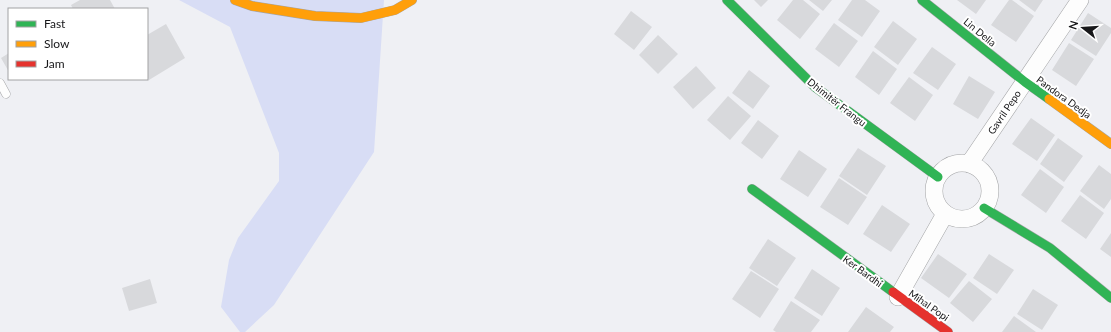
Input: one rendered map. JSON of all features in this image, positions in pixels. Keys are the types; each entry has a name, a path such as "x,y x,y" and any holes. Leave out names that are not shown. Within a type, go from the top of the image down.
{"street":[{"path":"235,0 252,6 315,16 361,18 395,10 412,0"},
{"name":"Dhimitër Frangu","path":"727,0 815,87 938,177"},
{"name":"Lin Delia","path":"922,0 1025,82"},
{"name":"Gavril Pepo","path":"969,164 1080,0"},
{"name":"Pandora Dedja","path":"1025,82 1111,144"},
{"path":"960,163 969,164 978,168 984,174 990,191 988,200 984,208 978,214 970,218 953,218 945,214 935,201 935,184 938,177 944,170 952,165 960,163"},
{"name":"Ker Bardhi","path":"752,189 898,297"},
{"path":"984,208 1050,248 1111,298"},
{"path":"898,297 945,214"},
{"name":"Mihal Popi","path":"898,297 948,332"}],"lane":[{"path":"0,83 6,94"}],"shaded area":[{"path":"179,0 384,0 374,152 274,305 245,332 240,332 221,307 229,260 238,238 279,181 279,153 230,27"}],"building":[{"path":"80,0 110,0 114,8 72,8 71,5"},
{"path":"754,0 768,0 761,7"},
{"path":"793,0 803,0 820,14 800,39 777,20"},
{"path":"809,0 832,0 823,11"},
{"path":"852,0 865,0 880,11 862,37 838,20"},
{"path":"957,0 986,0 976,14"},
{"path":"1009,0 1012,0 1034,16 1016,42 991,25"},
{"path":"1019,0 1043,0 1035,12"},
{"path":"631,11 652,27 634,50 614,34"},
{"path":"1088,13 1111,28 1111,33 1096,56 1071,40"},
{"path":"893,21 917,39 898,65 874,47"},
{"path":"834,23 858,41 839,67 815,49"},
{"path":"166,24 185,58 149,80 148,78 148,34"},
{"path":"658,35 678,54 658,74 639,55"},
{"path":"1069,43 1094,59 1076,86 1052,70"},
{"path":"932,47 956,64 938,90 913,73"},
{"path":"873,51 897,69 879,95 855,77"},
{"path":"8,54 8,70 1,58"},
{"path":"696,66 716,88 693,109 673,87"},
{"path":"749,70 770,86 753,109 732,93"},
{"path":"969,76 995,92 978,119 953,104"},
{"path":"909,77 933,95 915,121 890,103"},
{"path":"728,96 751,116 730,140 707,120"},
{"path":"1031,118 1055,135 1037,161 1012,144"},
{"path":"758,120 779,136 762,159 741,143"},
{"path":"1058,138 1083,156 1064,182 1040,164"},
{"path":"858,148 886,166 867,195 839,176"},
{"path":"799,150 827,169 808,197 780,179"},
{"path":"1099,165 1111,174 1111,199 1104,209 1080,191"},
{"path":"1040,169 1064,187 1046,213 1021,195"},
{"path":"839,178 867,197 848,225 820,207"},
{"path":"1080,195 1104,213 1086,239 1061,221"},
{"path":"882,205 910,224 891,252 863,234"},
{"path":"1111,233 1111,257 1100,249"},
{"path":"768,239 796,258 777,286 749,268"},
{"path":"938,254 967,274 949,298 921,278"},
{"path":"989,254 1014,270 997,294 973,278"},
{"path":"812,269 840,288 822,316 794,298"},
{"path":"751,271 779,289 760,318 732,299"},
{"path":"150,279 157,303 129,311 122,288"},
{"path":"969,281 992,299 973,322 950,303"},
{"path":"1033,289 1058,305 1042,330 1017,314"},
{"path":"791,301 820,320 811,332 776,332 773,330"},
{"path":"866,307 894,327 890,332 848,332"},
{"path":"1014,316 1036,332 1002,332"}],"traffic: fast":[{"path":"727,0 815,87 938,177"},
{"path":"922,0 1025,82 1049,99"},
{"path":"752,189 893,292"},
{"path":"984,208 1050,248 1111,298"}],"traffic: slow":[{"path":"235,0 252,6 315,16 361,18 395,10 412,0"},
{"path":"1049,99 1111,144"}],"traffic: jam":[{"path":"893,292 948,332"}]}
